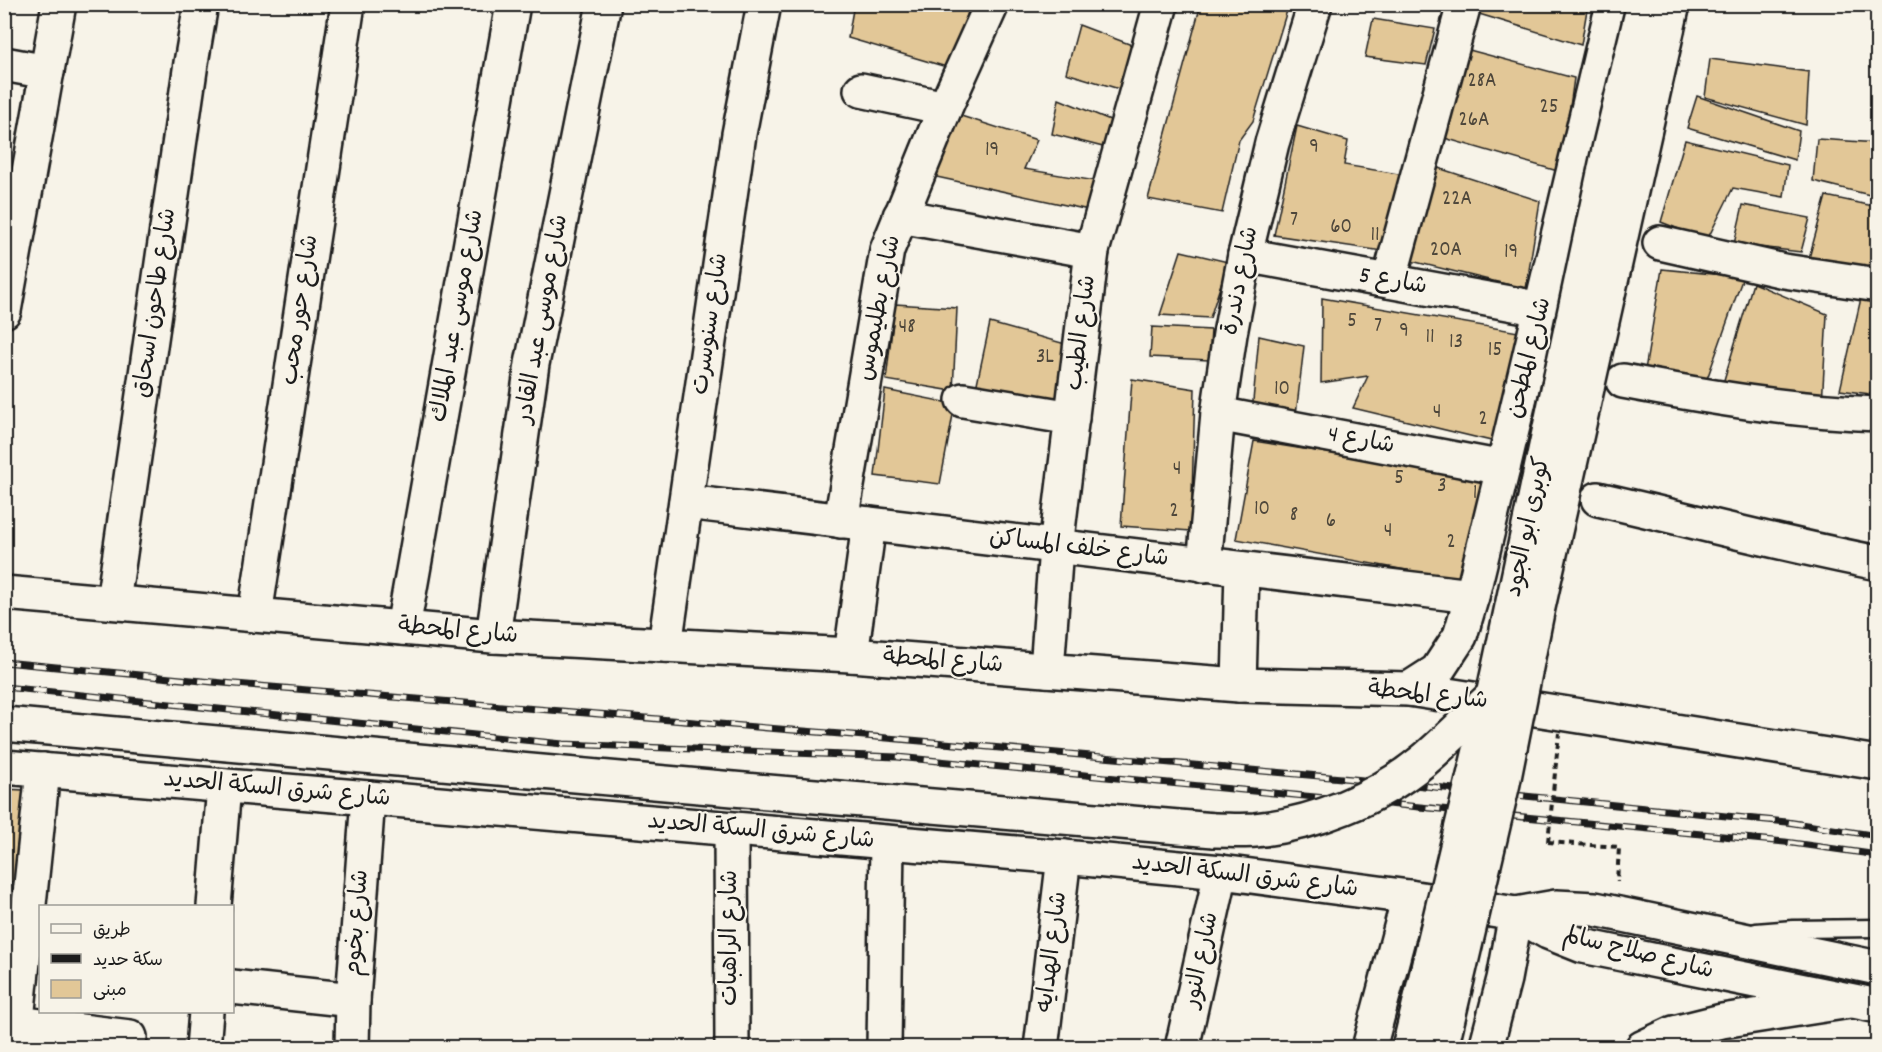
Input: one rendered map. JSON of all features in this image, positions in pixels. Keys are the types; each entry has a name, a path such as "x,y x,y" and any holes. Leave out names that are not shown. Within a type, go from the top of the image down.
{"street":[{"path":"4,311 59,4"},
{"name":"شارع طاحون اسحاق","path":"113,602 201,4"},
{"name":"شارع حور محب","path":"255,615 348,4"},
{"name":"شارع موسى عبد الملاك","path":"403,628 513,4"},
{"name":"شارع موسى عبد القادر","path":"493,636 532,364 604,4"},
{"name":"شارع سنوسرت","path":"665,645 739,134 764,4"},
{"name":"شارع الطيب","path":"1047,670 1056,547 1092,251 1161,4"},
{"name":"شارع دندرة","path":"1204,565 1218,414 1245,255 1272,143 1316,4"},
{"path":"1389,281 1464,4"},
{"name":"شارع المطحن","path":"1409,689 1437,671 1460,636 1472,596 1613,4"},
{"name":"كوبرى ابو الجود","path":"1409,1047 1493,696 1610,145 1644,4"},
{"name":"كوبرى ابو الجود","path":"1441,1047 1503,783 1537,612 1673,4"},
{"name":"شارع بطليموس","path":"851,655 855,523 888,250 985,6"},
{"path":"4,64 47,72"},
{"path":"861,90 945,108"},
{"path":"900,216 1092,251"},
{"path":"1660,243 1784,272 1878,285"},
{"name":"شارع 5","path":"1245,255 1542,309"},
{"path":"1623,381 1726,400 1831,412 1878,414"},
{"path":"963,400 1072,418"},
{"name":"شارع 4","path":"1218,414 1503,468"},
{"path":"1598,499 1711,524 1815,551 1878,563"},
{"name":"شارع خلف المساكن","path":"686,502 1472,596"},
{"path":"1239,685 1242,569"},
{"name":"شارع المحطة","path":"4,593 493,636 851,655 1239,685 1409,689 1878,763"},
{"path":"4,724 1214,830 1255,830 1300,822 1343,807 1384,787 1422,762 1493,696"},
{"name":"شارع شرق السكة الحديد","path":"4,767 1221,872 1516,914"},
{"path":"43,770 15,1035 130,1036"},
{"path":"214,905 224,786"},
{"name":"شارع بخوم","path":"352,1047 353,1000 368,798"},
{"name":"شارع الراهبات","path":"731,829 732,1047"},
{"path":"884,1047 887,843"},
{"name":"شارع الهدايه","path":"1041,1047 1064,857"},
{"name":"شارع النور","path":"1182,1047 1221,872"},
{"path":"1369,1047 1409,897"},
{"name":"شارع صلاح سالم","path":"1516,914 1556,907 1595,909 1878,968"},
{"path":"1486,1047 1504,979 1516,914"},
{"name":"شارع صلاح سالم","path":"1516,914 1548,932 1583,946 1864,1003"},
{"path":"234,987 353,1000"},
{"path":"1642,1047 1674,1033 1721,1034 1864,1003"},
{"path":"203,1047 206,1013"}],"lane":[{"path":"1727,935 1793,929 1878,928"}],"path":[{"path":"1559,733 1548,842 1618,847"}],"building":[{"path":"854,4 945,4 969,9 950,68 848,38"},
{"path":"1201,4 1289,4 1253,121 1239,140 1222,213 1148,199"},
{"path":"1468,4 1588,4 1581,45 1466,10"},
{"path":"1373,19 1435,29 1426,65 1365,57"},
{"path":"1079,25 1137,47 1126,91 1066,73"},
{"path":"1458,47 1574,78 1561,172 1434,135"},
{"path":"1710,59 1809,72 1806,125 1705,97"},
{"path":"1697,96 1799,131 1795,160 1687,128"},
{"path":"1059,99 1115,122 1107,148 1052,134"},
{"path":"1878,105 1878,136 1871,134"},
{"path":"961,116 1037,140 1024,169 1096,181 1089,210 932,176"},
{"path":"1297,126 1348,141 1344,165 1405,175 1389,252 1274,235"},
{"path":"1817,139 1878,143 1878,197 1813,181"},
{"path":"1685,140 1788,165 1784,197 1733,188 1707,240 1661,222"},
{"path":"1429,165 1540,201 1526,289 1407,260"},
{"path":"1826,196 1878,207 1878,270 1809,258"},
{"path":"1743,205 1810,218 1801,252 1734,244"},
{"path":"1181,251 1228,262 1210,318 1160,315"},
{"path":"1662,269 1743,277 1707,379 1643,382"},
{"path":"1753,283 1827,314 1822,405 1721,390"},
{"path":"1322,298 1530,334 1504,444 1353,408 1368,376 1321,383"},
{"path":"1861,298 1878,301 1878,395 1840,390"},
{"path":"895,304 957,308 953,391 886,380"},
{"path":"990,323 1069,345 1061,400 976,388"},
{"path":"1152,327 1211,330 1209,360 1150,357"},
{"path":"1259,336 1304,346 1296,415 1252,412"},
{"path":"1132,379 1195,389 1191,531 1121,526"},
{"path":"885,390 955,404 940,484 875,476"},
{"path":"1254,441 1496,480 1472,582 1236,539"},
{"path":"4,789 24,790 18,882 4,882"},
{"path":"4,925 12,925 4,985"}],"railway":[{"path":"4,662 223,683 1353,779 1787,822 1878,836"},
{"path":"4,687 563,744 897,757 1785,842 1878,855"}]}
